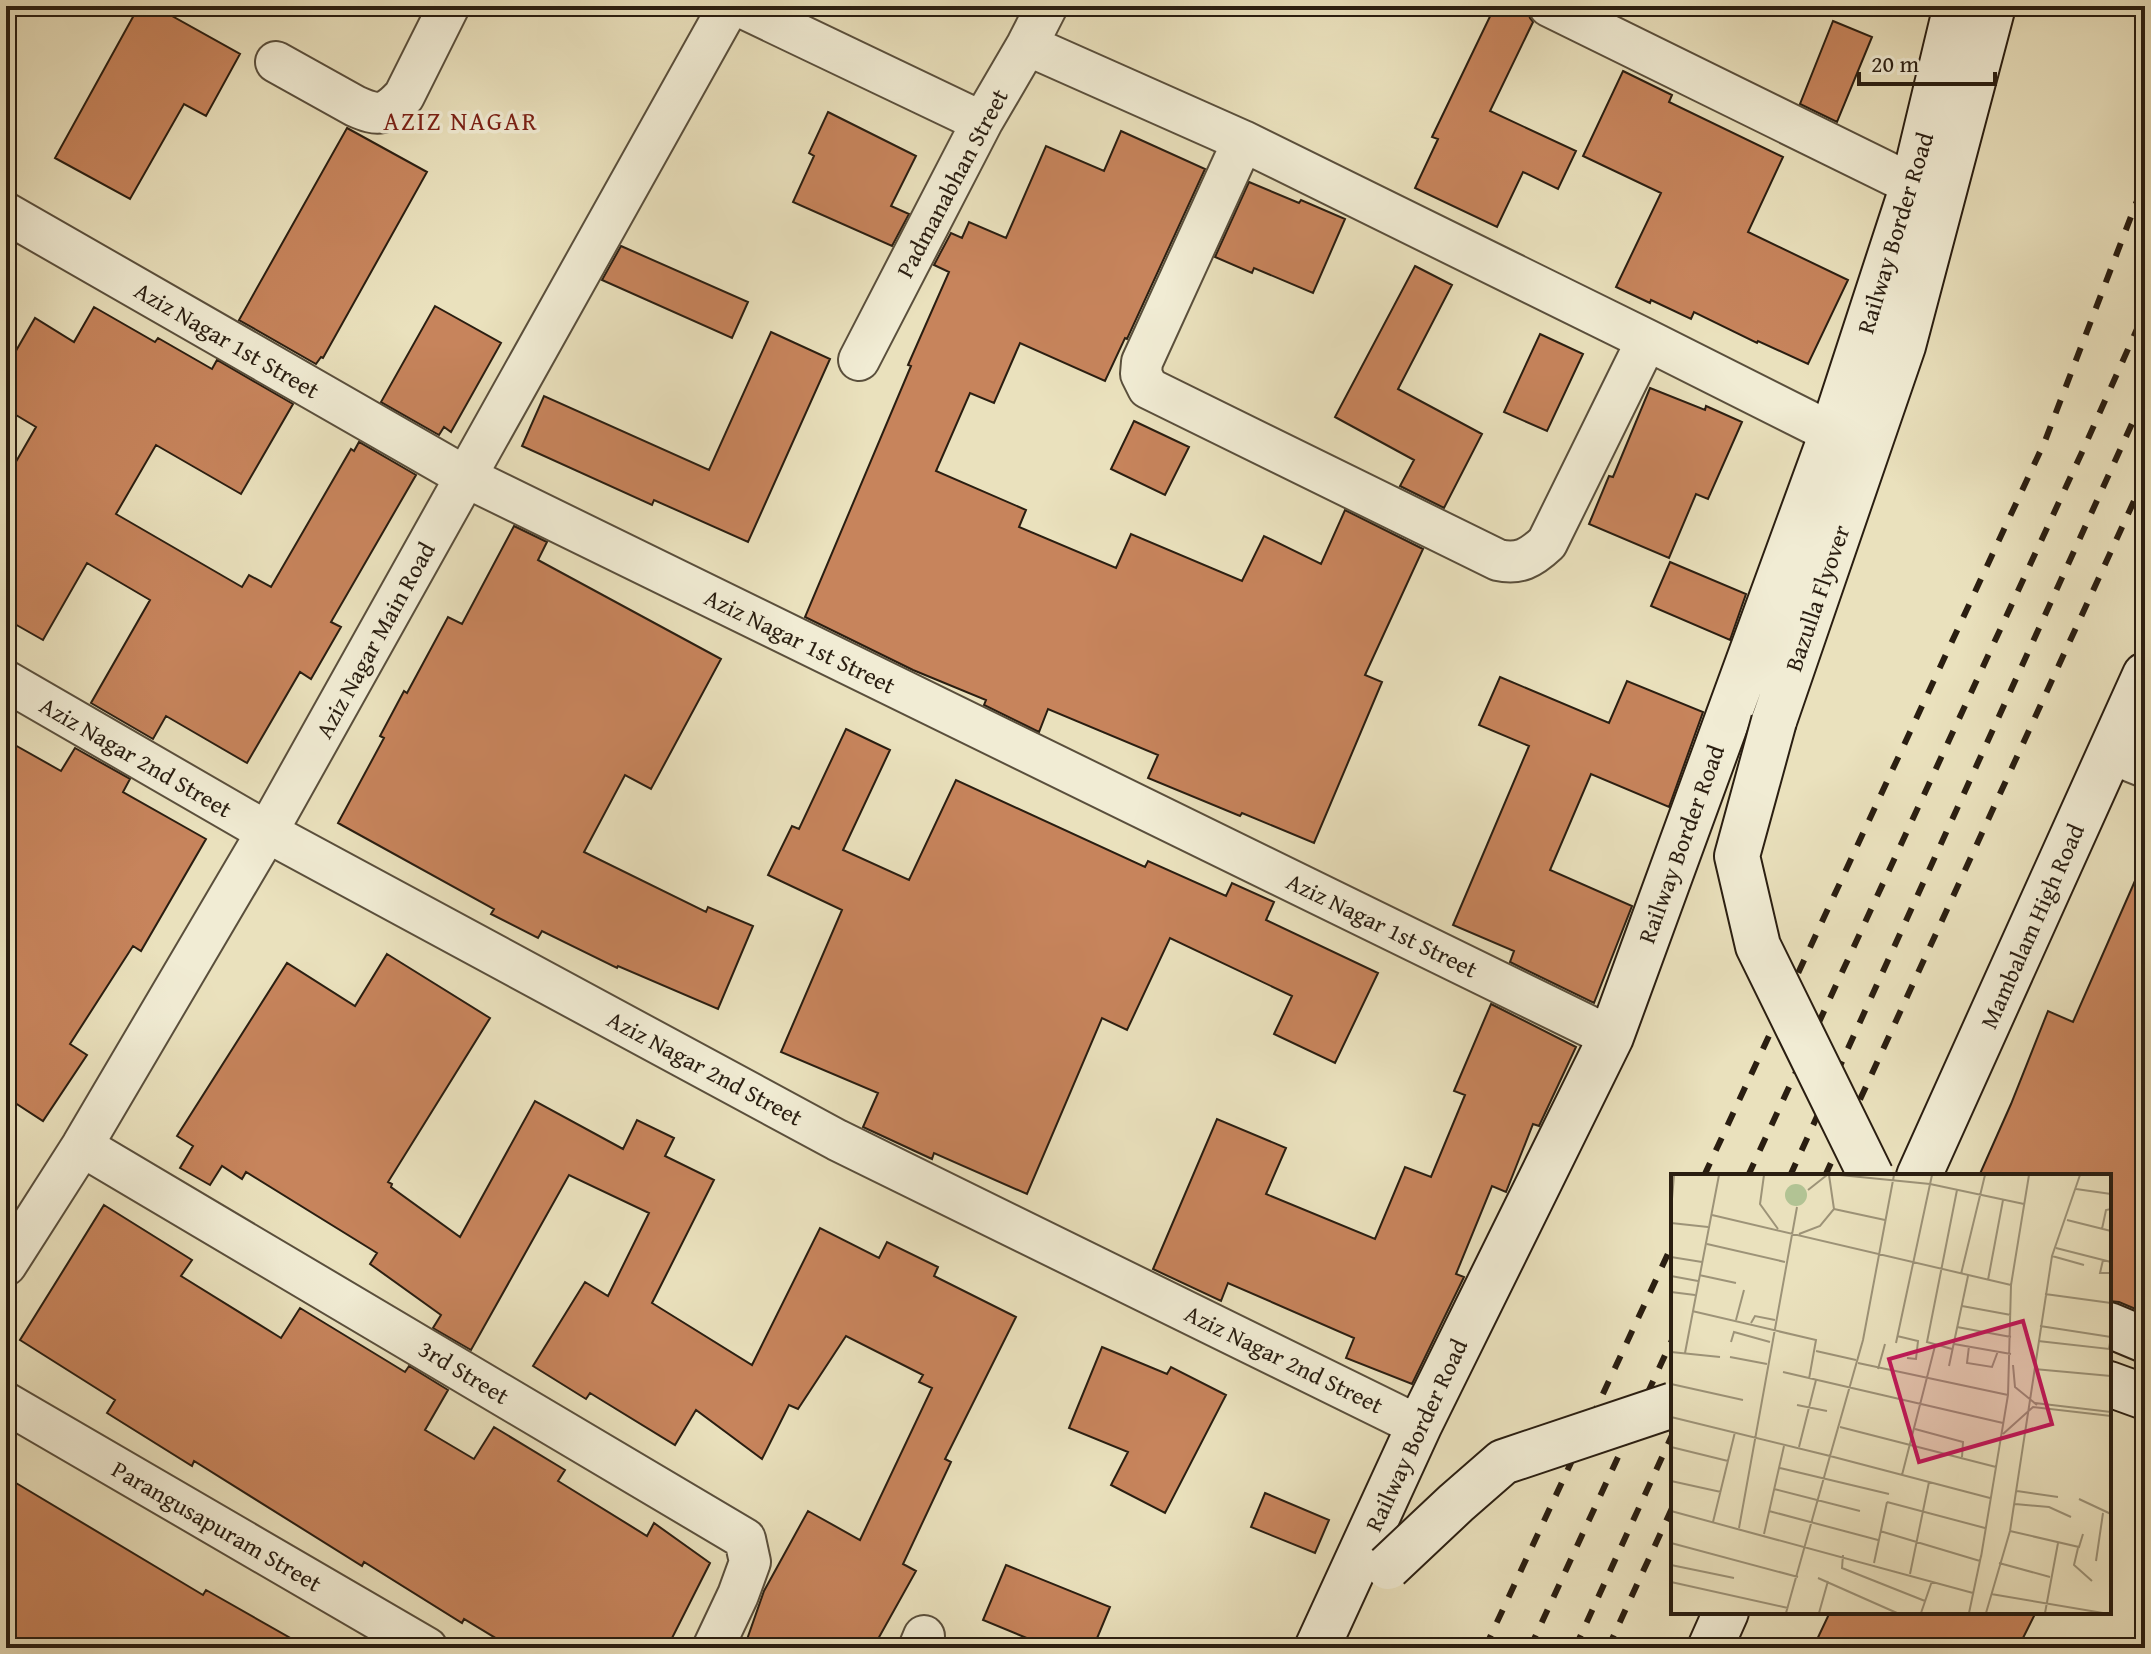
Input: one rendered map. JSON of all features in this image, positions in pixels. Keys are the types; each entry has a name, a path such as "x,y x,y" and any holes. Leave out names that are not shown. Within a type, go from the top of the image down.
{"street":[{"path":"276,62 355,106 381,114 404,96 449,6"},
{"name":"Aziz Nagar Main Road","path":"6,1265 82,1146 267,832 729,6"},
{"path":"739,6 982,122"},
{"name":"Padmanabhan Street","path":"859,360 982,122 1047,6"},
{"path":"1549,6 1913,185"},
{"name":"Railway Border Road","path":"1317,1648 1419,1426 1611,1037 1832,433 1913,185 1956,6"},
{"name":"Bazulla Flyover","path":"1870,1174 1758,946 1737,856 1774,721 1903,346 1993,6"},
{"path":"1027,45 1243,141 1832,433"},
{"path":"1243,141 1142,362 1141,374 1148,388 1456,540 1509,563 1522,562 1547,543 1647,340"},
{"name":"Aziz Nagar 1st Street","path":"6,213 466,477 1611,1037"},
{"name":"Mambalam High Road","path":"1920,1174 2127,760 2145,675"},
{"name":"Aziz Nagar 2nd Street","path":"6,681 267,832 837,1140 1419,1426"},
{"name":"3rd Street","path":"82,1146 745,1539 750,1562 713,1648"},
{"path":"2111,1326 2145,1340"},
{"path":"2111,1358 2145,1371"},
{"path":"2111,1385 2145,1397"},
{"name":"Parangusapuram Street","path":"6,1403 427,1648"},
{"path":"1351,1648 1388,1567 1503,1462 1671,1406"},
{"path":"2111,1410 2145,1421"},
{"path":"1710,1648 1725,1614"}],"building":[{"path":"139,6 154,6 240,54 206,116 184,104 130,199 55,158"},
{"path":"1495,6 1526,6 1533,22 1490,111 1576,151 1558,189 1523,172 1497,227 1415,188 1438,139 1432,137"},
{"path":"1833,21 1872,37 1837,122 1800,104"},
{"path":"1623,71 1672,95 1669,102 1783,157 1748,232 1848,280 1808,364 1694,312 1691,319 1616,287 1661,193 1583,156"},
{"path":"828,112 916,156 891,206 909,214 892,246 793,202 814,156 809,153"},
{"path":"347,128 427,172 323,358 316,364 239,320"},
{"path":"1121,131 1205,169 1105,381 1020,343 994,403 970,393 936,471 1026,510 1019,527 1116,568 1131,534 1242,581 1264,536 1321,564 1345,510 1423,549 1365,675 1382,682 1314,843 1148,778 1158,755 1048,709 1039,732 984,705 986,700 913,670 805,617 949,272 934,265 951,233 962,238 969,222 1006,238 1046,146 1104,171"},
{"path":"1249,182 1345,219 1313,293 1254,268 1252,273 1215,257"},
{"path":"621,246 748,302 732,338 602,280"},
{"path":"1415,266 1452,285 1398,389 1482,434 1444,508 1400,486 1414,460 1335,417"},
{"path":"435,306 501,343 451,432 444,427 439,435 381,402"},
{"path":"94,307 155,342 158,338 212,369 217,360 293,404 241,494 156,445 116,514 242,587 249,575 271,587 351,449 354,451 359,442 416,475 331,622 341,627 311,679 300,672 247,763 166,716 153,739 91,703 150,600 87,563 43,640 6,619 6,479 36,427 6,409 6,368 35,318 74,342"},
{"path":"771,332 830,359 748,542 654,500 652,505 522,446 544,396 709,470"},
{"path":"1540,334 1583,354 1547,431 1504,412"},
{"path":"1650,388 1705,410 1706,406 1742,422 1708,499 1696,494 1669,558 1589,524 1609,476 1613,477"},
{"path":"1134,421 1189,447 1165,495 1111,469"},
{"path":"514,526 547,542 538,560 721,659 651,789 625,775 584,852 706,912 708,907 753,926 718,1009 617,968 542,931 538,938 491,914 494,909 338,823 384,738 380,736 404,691 407,693 448,617 462,624"},
{"path":"1670,562 1746,594 1730,640 1651,606"},
{"path":"1500,677 1609,723 1627,681 1703,712 1669,807 1591,774 1550,870 1632,906 1594,1003 1510,962 1514,951 1453,925 1529,746 1479,725"},
{"path":"846,729 890,750 843,850 909,880 956,780 1145,867 1148,861 1226,896 1232,883 1274,902 1266,920 1378,973 1335,1063 1274,1034 1292,996 1170,938 1127,1030 1102,1018 1027,1194 934,1153 932,1159 863,1127 878,1093 781,1052 842,910 768,875 792,826 799,829"},
{"path":"6,740 61,771 75,748 130,779 123,792 206,839 141,951 133,946 70,1044 87,1055 43,1121 6,1097"},
{"path":"2145,858 2145,1313 2111,1301 2111,1174 1980,1174 2048,1011 2073,1022"},
{"path":"387,954 490,1018 388,1182 460,1237 535,1101 623,1149 637,1120 674,1138 665,1156 714,1180 652,1303 752,1365 820,1228 879,1258 887,1242 938,1267 934,1276 1016,1317 945,1459 951,1462 903,1564 916,1571 873,1648 744,1648 764,1591 808,1511 860,1540 932,1388 919,1382 923,1375 846,1336 798,1409 789,1405 762,1459 696,1410 675,1445 590,1393 586,1399 533,1366 585,1282 608,1296 649,1213 569,1175 471,1350 433,1328 441,1315 370,1264 377,1253 246,1172 242,1179 222,1166 210,1185 180,1168 193,1146 177,1136 287,963 355,1006"},
{"path":"1491,1004 1576,1047 1539,1126 1533,1124 1506,1192 1492,1186 1456,1274 1464,1277 1412,1384 1346,1358 1354,1338 1228,1283 1221,1301 1153,1269 1217,1119 1286,1148 1266,1194 1375,1239 1405,1167 1431,1177 1465,1095 1454,1091"},
{"path":"104,1205 192,1260 181,1276 281,1338 300,1308 405,1372 409,1366 448,1390 425,1430 474,1459 494,1427 565,1470 558,1481 647,1536 654,1523 710,1563 667,1648 512,1648 464,1619 462,1623 364,1562 362,1566 194,1461 192,1466 107,1413 115,1400 20,1340"},
{"path":"1102,1347 1167,1374 1171,1367 1226,1395 1165,1513 1111,1485 1128,1452 1069,1428"},
{"path":"6,1477 203,1595 206,1590 308,1648 6,1648"},
{"path":"1265,1493 1329,1520 1315,1553 1251,1527"},
{"path":"1006,1565 1110,1607 1093,1648 1051,1648 983,1620"},
{"path":"1829,1614 2035,1614 2018,1648 1813,1648"}],"railway":[{"path":"1705,1174 2045,441 2145,180"},
{"path":"1749,1174 2145,311"},
{"path":"1791,1174 2145,395"},
{"path":"1826,1174 2145,477"},
{"path":"1485,1648 1671,1247"},
{"path":"1530,1648 1671,1342"},
{"path":"1575,1648 1671,1437"},
{"path":"1608,1648 1671,1510"}],"district":[{"name":"AZIZ NAGAR","path":"461,120"}]}
